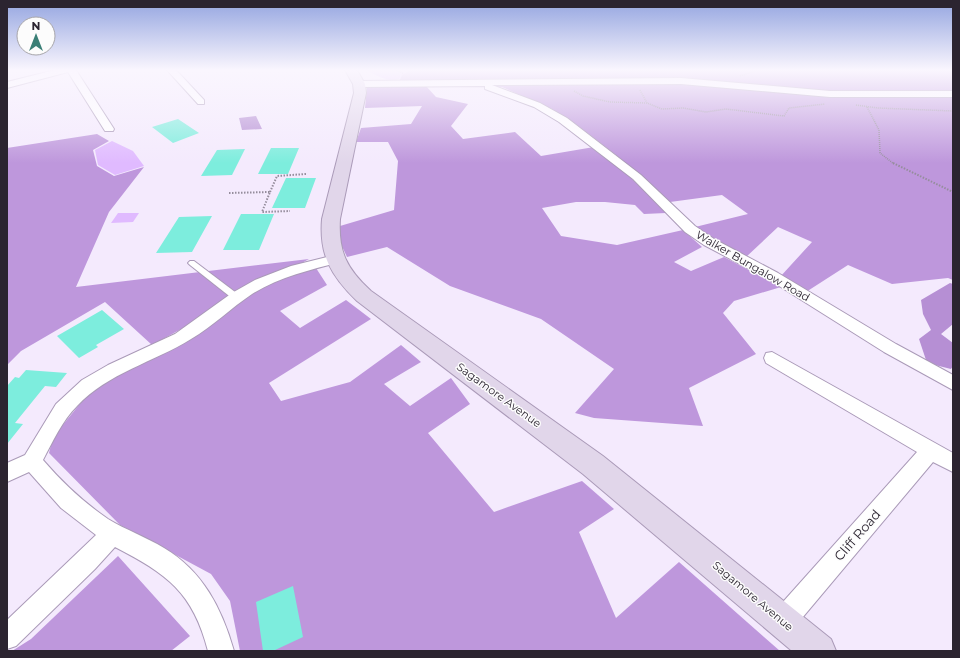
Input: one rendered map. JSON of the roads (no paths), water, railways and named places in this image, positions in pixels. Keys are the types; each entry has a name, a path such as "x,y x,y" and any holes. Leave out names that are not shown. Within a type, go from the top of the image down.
{"main road":[{"name":"Sagamore Avenue","path":"359,101 331,219 330,235 335,259 348,280 383,311 593,465 819,651"}],"street":[{"path":"91,101 109,129"},
{"name":"Walker Bungalow Road","path":"527,101 563,120 637,177 690,229 709,242 773,276 890,348 953,383"},
{"path":"7,473 32,461 61,410 78,394 102,377 182,337 236,297 268,279 299,267 335,259"},
{"path":"772,358 953,463"},
{"name":"Cliff Road","path":"783,621 931,450"},
{"path":"32,461 56,491 83,513 112,534 163,561 185,578 201,598 216,630 221,651"},
{"path":"7,637 88,561 112,534"}],"lane":[{"path":"192,263 236,297"}]}
